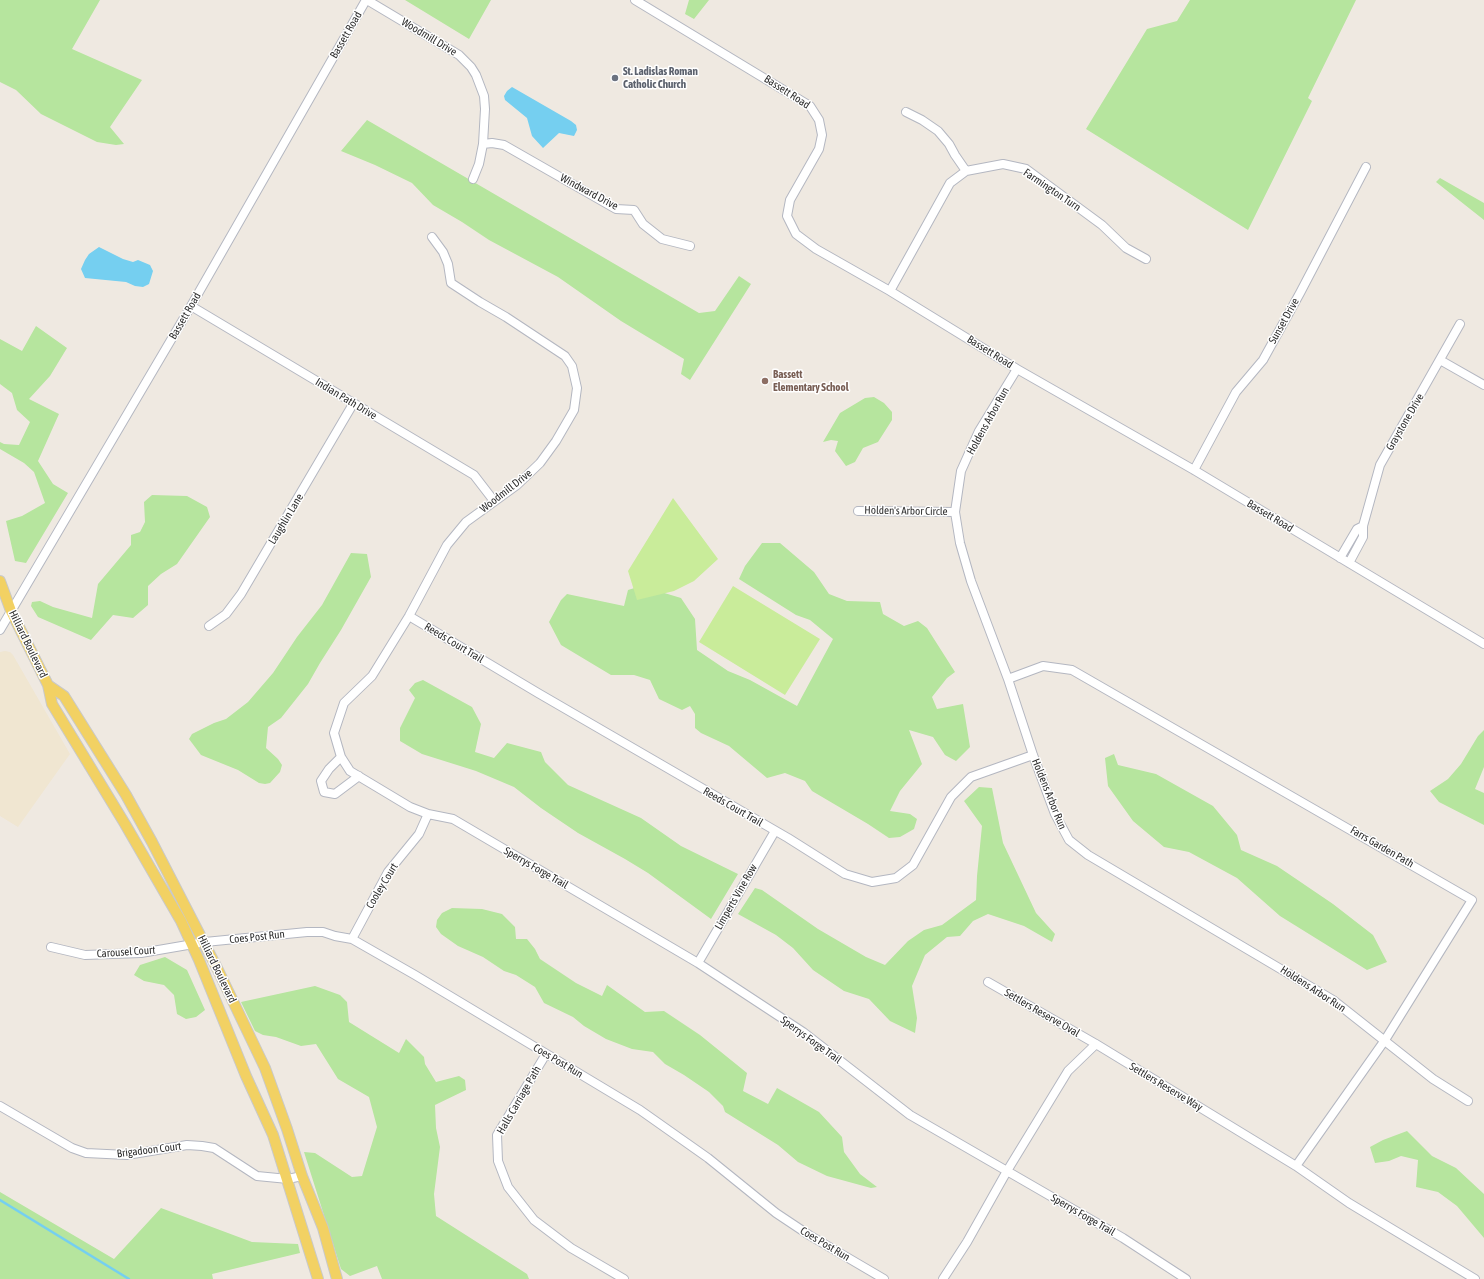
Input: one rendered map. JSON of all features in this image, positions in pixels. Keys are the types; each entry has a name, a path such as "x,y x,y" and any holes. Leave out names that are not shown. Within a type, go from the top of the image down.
{"main road":[{"name":"Hilliard Boulevard","path":"0,581 11,611 48,685 52,704 125,824 181,921 199,943 246,1076 273,1135 318,1279"},
{"name":"Hilliard Boulevard","path":"48,685 64,696 126,795 152,842 199,943 265,1068 302,1176 323,1228 337,1279"}],"street":[{"name":"Woodmill Drive","path":"366,0 459,55 471,67 480,84 484,96 485,109 479,164 474,179"},
{"name":"Bassett Road","path":"0,630 191,306 366,0"},
{"name":"Bassett Road","path":"635,0 810,106 819,120 822,135 819,149 790,200 787,216 796,234 816,249 890,291 1017,368 1194,470 1484,644"},
{"path":"906,112 938,131 949,144 955,156 966,171"},
{"name":"Windward Drive","path":"482,144 492,143 504,145 616,209 634,210 643,224 662,239 690,246"},
{"name":"Farmington Turn","path":"890,291 950,183 966,171 1003,164 1026,169 1102,225 1126,248 1146,259"},
{"name":"Sunset Drive","path":"1194,470 1236,392 1263,360 1366,167"},
{"name":"Woodmill Drive","path":"341,757 334,733 344,703 372,676 409,616 447,545 466,522 517,485 540,463 556,441 574,410 578,388 572,366 565,356 506,316 480,302 451,283 448,264 443,252 432,237"},
{"name":"Indian Path Drive","path":"191,306 474,475 494,501"},
{"name":"Graystone Drive","path":"1349,563 1362,537 1363,526 1380,465 1460,324"},
{"path":"1440,360 1484,385"},
{"name":"Holdens Arbor Run","path":"1017,368 979,431 961,471 955,512 960,543 971,582 1008,679 1033,755 1055,814 1069,840 1088,855 1333,1000 1433,1079 1468,1102"},
{"name":"Laughlin Lane","path":"209,626 226,614 241,594 353,404"},
{"name":"Holden's Arbor Circle","path":"858,511 955,512"},
{"name":"Graystone Drive","path":"1340,558 1357,529 1363,526"},
{"name":"Reeds Court Trail","path":"409,616 775,831 845,874 872,882 896,878 913,864 951,796 971,777 1033,755"},
{"name":"Farrs Garden Path","path":"1008,679 1043,666 1072,670 1472,900 1385,1040 1296,1166"},
{"path":"341,757 329,769 321,781 324,792 335,794 359,776"},
{"name":"Sperrys Forge Trail","path":"341,757 350,771 410,807 428,814 453,819 698,963 803,1032 910,1115 1123,1238 1186,1279"},
{"name":"Cooley Court","path":"352,939 388,872 419,834 428,814"},
{"name":"Limperts Vine Row","path":"698,963 775,831"},
{"name":"Coes Post Run","path":"199,943 323,932 352,939 422,979 640,1110 708,1158 776,1213 809,1235 884,1279"},
{"name":"Carousel Court","path":"51,947 85,955 141,953 199,943"},
{"name":"Settlers Reserve Oval","path":"988,982 1096,1044"},
{"path":"943,1279 967,1242 1007,1171 1068,1072 1096,1044"},
{"name":"Settlers Reserve Way","path":"1096,1044 1296,1166 1349,1203 1475,1279"},
{"name":"Halls Carriage Path","path":"546,1054 497,1135 498,1161 508,1187 534,1220 571,1248 624,1279"},
{"name":"Brigadoon Court","path":"0,1106 72,1148 86,1153 127,1155 187,1145 202,1146 214,1148 257,1176 288,1179 302,1176"}],"shaded area":[{"path":"0,652 10,652 13,655 70,754 18,827 0,816"}],"green space":[{"path":"0,0 100,0 72,49 142,80 110,127 124,144 116,145 97,142 41,114 16,90 0,82"},
{"path":"405,0 491,0 469,39"},
{"path":"689,0 709,0 694,19 685,14"},
{"path":"1190,0 1356,0 1308,98 1312,101 1248,230 1086,129 1147,29 1177,21"},
{"path":"367,120 699,313 715,311 739,276 751,284 690,380 681,374 684,359 621,321 558,277 489,240 433,205 412,183 375,165 341,151"},
{"path":"1440,178 1484,203 1484,220 1436,182"},
{"path":"36,326 67,348 50,376 29,399 59,414 38,461 53,484 68,493 26,563 15,561 6,521 22,516 45,503 34,472 24,463 0,449 0,442 4,444 19,445 30,422 17,410 12,393 0,384 0,339 22,351"},
{"path":"874,397 884,403 892,412 892,420 878,442 863,448 855,462 846,466 835,451 838,441 831,440 823,442 840,413 865,398"},
{"path":"152,495 187,496 207,507 210,517 177,564 161,574 148,586 148,605 133,618 113,615 91,640 38,617 31,606 32,602 40,601 53,607 92,618 98,584 131,545 131,535 140,532 145,522 144,502"},
{"path":"673,498 718,559 694,581 674,591 637,600 628,571"},
{"path":"762,543 780,543 814,572 829,594 847,601 880,602 883,614 904,626 918,621 927,628 955,672 947,678 932,697 937,709 963,704 970,747 956,761 945,755 933,737 909,730 922,764 900,791 890,811 910,814 917,819 914,829 900,837 889,838 812,791 805,781 785,773 767,778 729,746 701,733 695,728 695,714 690,706 682,710 659,699 650,680 634,675 611,675 561,645 549,622 561,600 567,594 624,606 628,590 641,586 681,598 695,619 697,650 728,671 750,680 797,706 833,639 810,620 796,615 739,579 745,566"},
{"path":"351,553 367,554 371,577 308,684 281,718 268,727 266,748 282,765 280,772 270,783 259,783 238,770 201,755 189,739 192,734 226,719 248,702 273,673 297,637 322,605"},
{"path":"733,586 820,639 785,695 699,642"},
{"path":"423,680 472,707 481,724 475,752 494,758 507,743 541,752 545,762 568,785 641,818 681,846 738,874 711,919 648,873 578,833 541,808 514,787 476,771 422,754 400,741 400,728 415,698 409,690 415,683"},
{"path":"1484,730 1484,767 1475,789 1484,793 1484,825 1439,802 1430,791 1448,779 1461,764 1478,736"},
{"path":"1114,754 1118,765 1156,774 1213,806 1237,835 1241,850 1277,866 1333,904 1373,935 1387,962 1367,970 1280,916 1237,878 1189,852 1164,847 1133,821 1108,786 1105,758"},
{"path":"979,787 992,788 1003,843 1036,913 1055,934 1052,942 1024,926 988,914 973,921 960,936 947,937 925,955 912,986 917,1018 915,1033 890,1021 869,999 844,991 813,970 793,948 776,935 738,914 755,888 762,890 818,929 866,957 885,965 908,941 924,930 942,925 976,900 982,826 964,801"},
{"path":"452,908 482,909 502,914 515,927 516,939 527,939 535,949 540,959 576,983 602,996 607,985 645,1012 664,1011 700,1035 747,1073 743,1091 768,1104 777,1088 819,1112 842,1137 844,1152 860,1174 877,1187 871,1188 827,1176 798,1162 778,1145 725,1112 723,1106 709,1092 665,1064 653,1052 632,1049 606,1039 584,1026 573,1017 544,1003 535,987 516,975 504,971 483,957 458,946 441,934 436,927 437,920 442,913"},
{"path":"165,957 187,970 205,1010 196,1017 186,1019 177,1014 174,995 164,985 144,981 134,975 140,965"},
{"path":"315,986 340,995 347,1002 349,1022 399,1053 406,1039 424,1057 425,1064 436,1082 459,1076 465,1080 466,1090 435,1105 436,1128 440,1147 434,1194 436,1216 527,1274 529,1279 382,1279 377,1266 350,1276 341,1269 304,1152 315,1153 352,1177 362,1176 377,1127 369,1097 338,1079 316,1044 301,1046 276,1037 263,1035 255,1031 241,1002"},
{"path":"1407,1131 1432,1156 1456,1168 1484,1194 1484,1238 1457,1206 1438,1192 1416,1187 1418,1160 1401,1156 1389,1161 1375,1163 1370,1147 1383,1140"},
{"path":"0,1192 114,1259 161,1208 252,1242 298,1244 300,1253 212,1274 213,1279 0,1279"}],"water":[{"path":"512,87 571,121 576,125 577,130 574,136 559,133 543,148 532,136 527,118 505,100 504,96"},
{"path":"99,247 123,259 133,262 138,260 150,265 153,271 149,284 143,287 135,286 126,282 85,278 81,269 85,260 89,254"}],"waterway":[{"path":"0,1200 129,1279"}],"place":[{"name":"St. Ladislas Roman Catholic Church","path":"615,78"},
{"name":"Bassett Elementary School","path":"765,381"}]}
